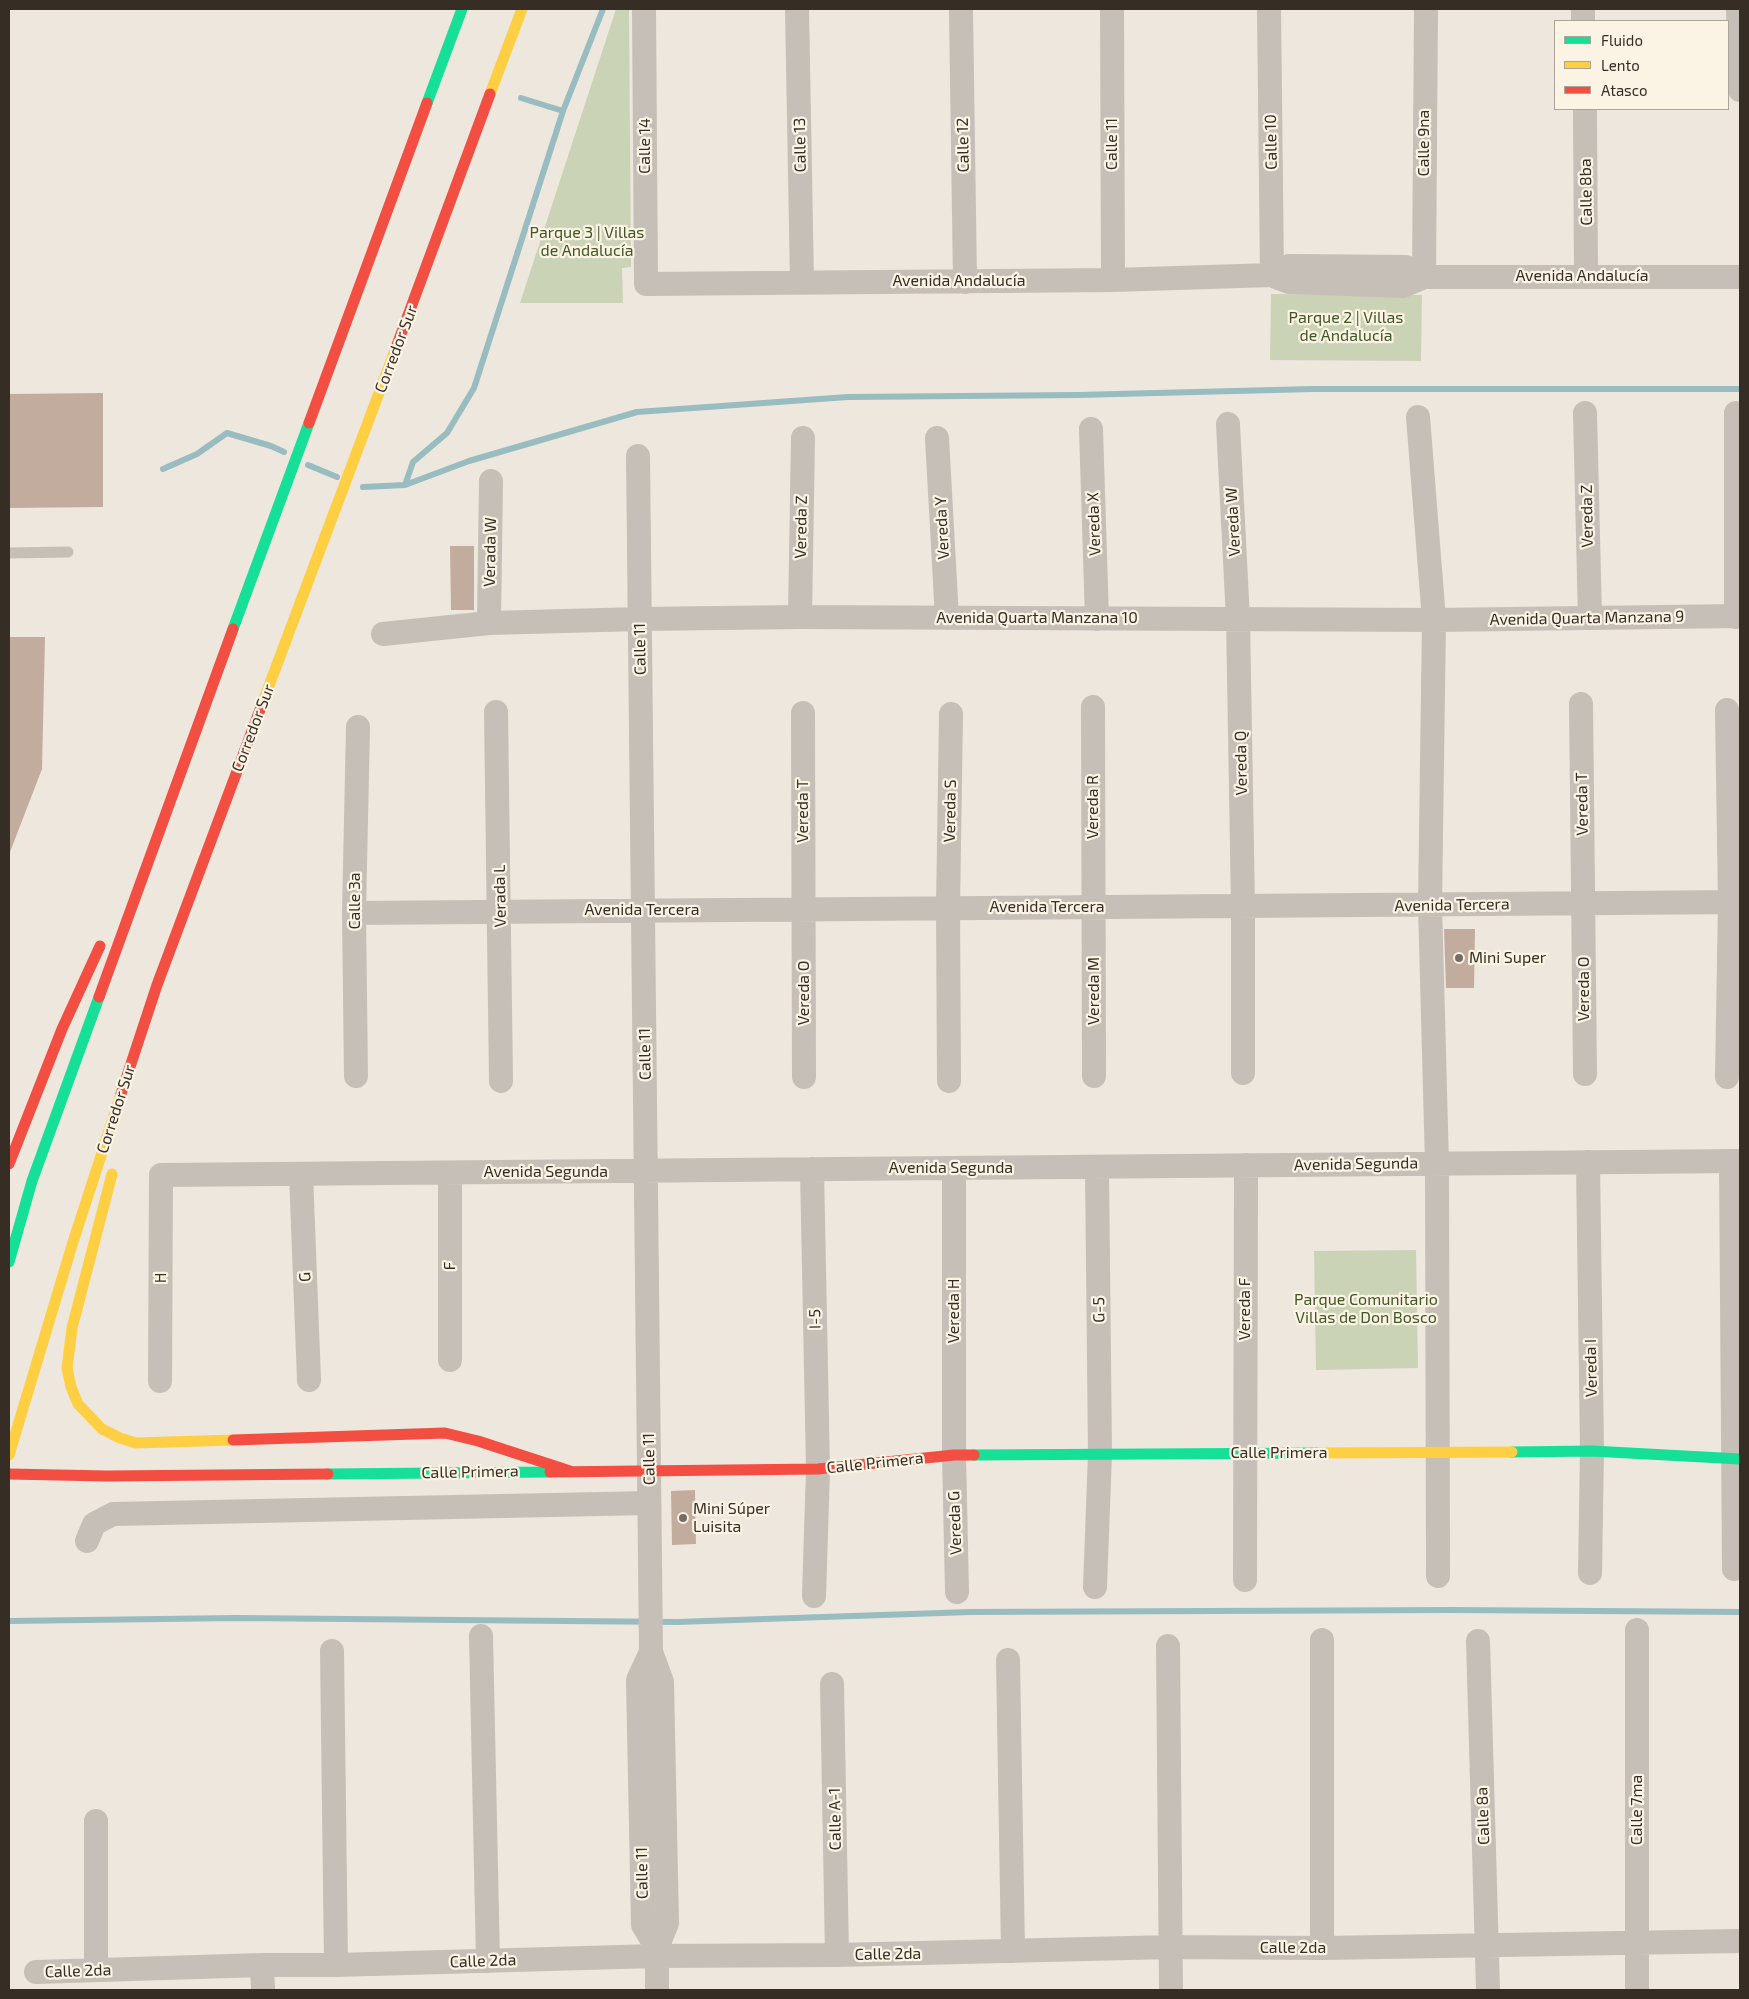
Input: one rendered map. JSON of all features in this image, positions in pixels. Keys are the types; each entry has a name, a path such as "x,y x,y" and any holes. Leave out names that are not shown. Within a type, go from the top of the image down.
{"main road":[{"path":"9,1240 462,9"},
{"name":"Corredor Sur","path":"9,1455 73,1242 156,985 522,9"},
{"path":"124,894 182,768"},
{"path":"9,1164 62,1029 103,939"},
{"path":"125,1120 156,985"},
{"path":"116,1158 72,1328 67,1368 70,1387 78,1404 102,1429 136,1443 445,1433 478,1441 570,1471"},
{"path":"9,1262 32,1181"},
{"name":"Calle Primera","path":"9,1474 106,1476 818,1469 954,1454 1592,1451 1737,1460"}],"street":[{"name":"Calle 14","path":"644,9 646,284"},
{"name":"Calle 13","path":"797,9 802,282"},
{"name":"Calle 12","path":"961,9 965,282"},
{"name":"Calle 11","path":"1112,9 1113,280"},
{"name":"Calle 10","path":"1269,9 1272,275"},
{"name":"Calle 9na","path":"1424,277 1426,9"},
{"path":"1738,9 1740,90"},
{"name":"Calle 8ba","path":"1584,110 1586,276"},
{"name":"Avenida Andalucía","path":"646,284 1113,280 1272,275 1289,266 1406,268 1424,277 1740,277"},
{"name":"Vereda Z","path":"1585,413 1590,618"},
{"path":"1736,414 1738,616"},
{"path":"1418,417 1434,620 1430,905 1437,1164 1438,1576"},
{"name":"Vereda W","path":"1228,424 1238,619"},
{"name":"Vereda X","path":"1091,429 1096,619"},
{"name":"Vereda Z","path":"800,617 803,438"},
{"name":"Vereda Y","path":"937,438 947,618"},
{"name":"Calle 11","path":"638,456 650,1609 651,1644 662,1682 652,1795 667,1923 656,1952 656,1990"},
{"name":"Verada W","path":"489,623 491,481"},
{"name":"Avenida Quarta Manzana 9","path":"1434,620 1738,616"},
{"name":"Avenida Quarta Manzana 10","path":"384,634 489,623 640,619 800,617 1434,620"},
{"name":"Vereda Q","path":"1238,619 1243,906 1243,1073"},
{"name":"Vereda T","path":"1582,704 1584,904"},
{"name":"Vereda R","path":"1093,707 1094,907"},
{"path":"1726,1077 1735,902 1727,710"},
{"name":"Verada L","path":"496,712 502,1081"},
{"name":"Vereda T","path":"803,713 804,909"},
{"name":"Vereda S","path":"949,1081 948,908 951,714"},
{"name":"Calle 3a","path":"356,1076 354,913 358,727"},
{"name":"Avenida Tercera","path":"354,913 1735,902"},
{"name":"Vereda O","path":"1584,904 1585,1074"},
{"name":"Vereda M","path":"1094,907 1094,1076"},
{"name":"Vereda O","path":"804,909 804,1077"},
{"path":"1734,1569 1737,1460 1736,1161"},
{"name":"Avenida Segunda","path":"161,1175 1736,1161"},
{"name":"Vereda I","path":"1588,1162 1592,1451 1590,1573"},
{"name":"Vereda F","path":"1245,1580 1246,1166"},
{"name":"G-5","path":"1095,1587 1100,1454 1097,1167"},
{"name":"Vereda H","path":"954,1168 954,1454"},
{"name":"I-5","path":"812,1170 818,1469 814,1596"},
{"name":"F","path":"450,1172 450,1360"},
{"name":"G","path":"301,1174 309,1380"},
{"name":"H","path":"160,1381 161,1175"},
{"name":"Vereda G","path":"954,1454 957,1592"},
{"path":"87,1541 94,1524 113,1514 649,1503"},
{"name":"Calle 7ma","path":"1637,1630 1637,1990"},
{"path":"482,1636 488,1961"},
{"path":"1322,1640 1322,1948"},
{"name":"Calle 8a","path":"1478,1641 1488,1990"},
{"path":"1168,1646 1171,1990"},
{"path":"332,1651 336,1965"},
{"path":"1008,1660 1013,1951"},
{"name":"Calle A-1","path":"832,1684 837,1955"},
{"path":"96,1821 96,1970"},
{"name":"Calle 2da","path":"36,1972 488,1961 656,1952 837,1955 1170,1947 1322,1948 1740,1941"},
{"path":"262,1965 263,1990"}],"lane":[{"path":"9,554 68,552"}],"green space":[{"name":"Parque 3 | Villas de Andalucía","path":"616,9 629,9 631,267 622,268 623,303 520,303"},
{"name":"Parque 2 | Villas de Andalucía","path":"1271,294 1422,295 1421,361 1270,360"},
{"name":"Parque Comunitario Villas de Don Bosco","path":"1416,1250 1418,1368 1316,1370 1314,1251"}],"building":[{"path":"103,393 103,507 9,508 9,394"},
{"path":"450,546 474,546 474,610 451,610"},
{"path":"9,637 45,637 42,769 10,852"},
{"name":"Mini Super","path":"1444,929 1475,929 1474,988 1446,988"},
{"name":"Mini Súper Luisita","path":"695,1490 696,1544 672,1545 671,1491"}],"waterway":[{"path":"521,98 563,111 603,9"},
{"path":"405,485 413,462 447,433 474,388 563,111"},
{"path":"363,487 405,485 469,461 637,412 848,397 1078,395 1313,389 1740,389"},
{"path":"163,469 197,454 227,433 271,446 284,452"},
{"path":"308,465 337,477"},
{"path":"9,1621 236,1618 677,1622 970,1612 1451,1610 1740,1612"}],"traffic: fast":[{"path":"427,103 462,9"},
{"path":"233,629 309,423"},
{"path":"9,1262 32,1181 99,997"},
{"path":"1512,1452 1592,1451 1740,1459"},
{"path":"974,1455 1318,1453"},
{"path":"328,1474 550,1472"}],"traffic: slow":[{"path":"490,94 522,9"},
{"path":"261,707 397,345"},
{"path":"9,1455 73,1242 121,1094"},
{"path":"112,1174 72,1328 67,1368 71,1387 78,1404 102,1429 136,1443 233,1440"},
{"path":"1318,1453 1512,1452"}],"traffic: jam":[{"path":"397,345 490,94"},
{"path":"309,423 427,103"},
{"path":"99,997 233,629"},
{"path":"121,1094 157,985 261,707"},
{"path":"9,1164 62,1029 100,946"},
{"path":"233,1440 445,1433 478,1441 570,1471"},
{"path":"550,1472 818,1469 954,1455 974,1455"},
{"path":"9,1474 107,1476 328,1474"}],"place":[{"name":"Mini Super","path":"1459,958"},
{"name":"Mini Súper Luisita","path":"683,1518"}]}
